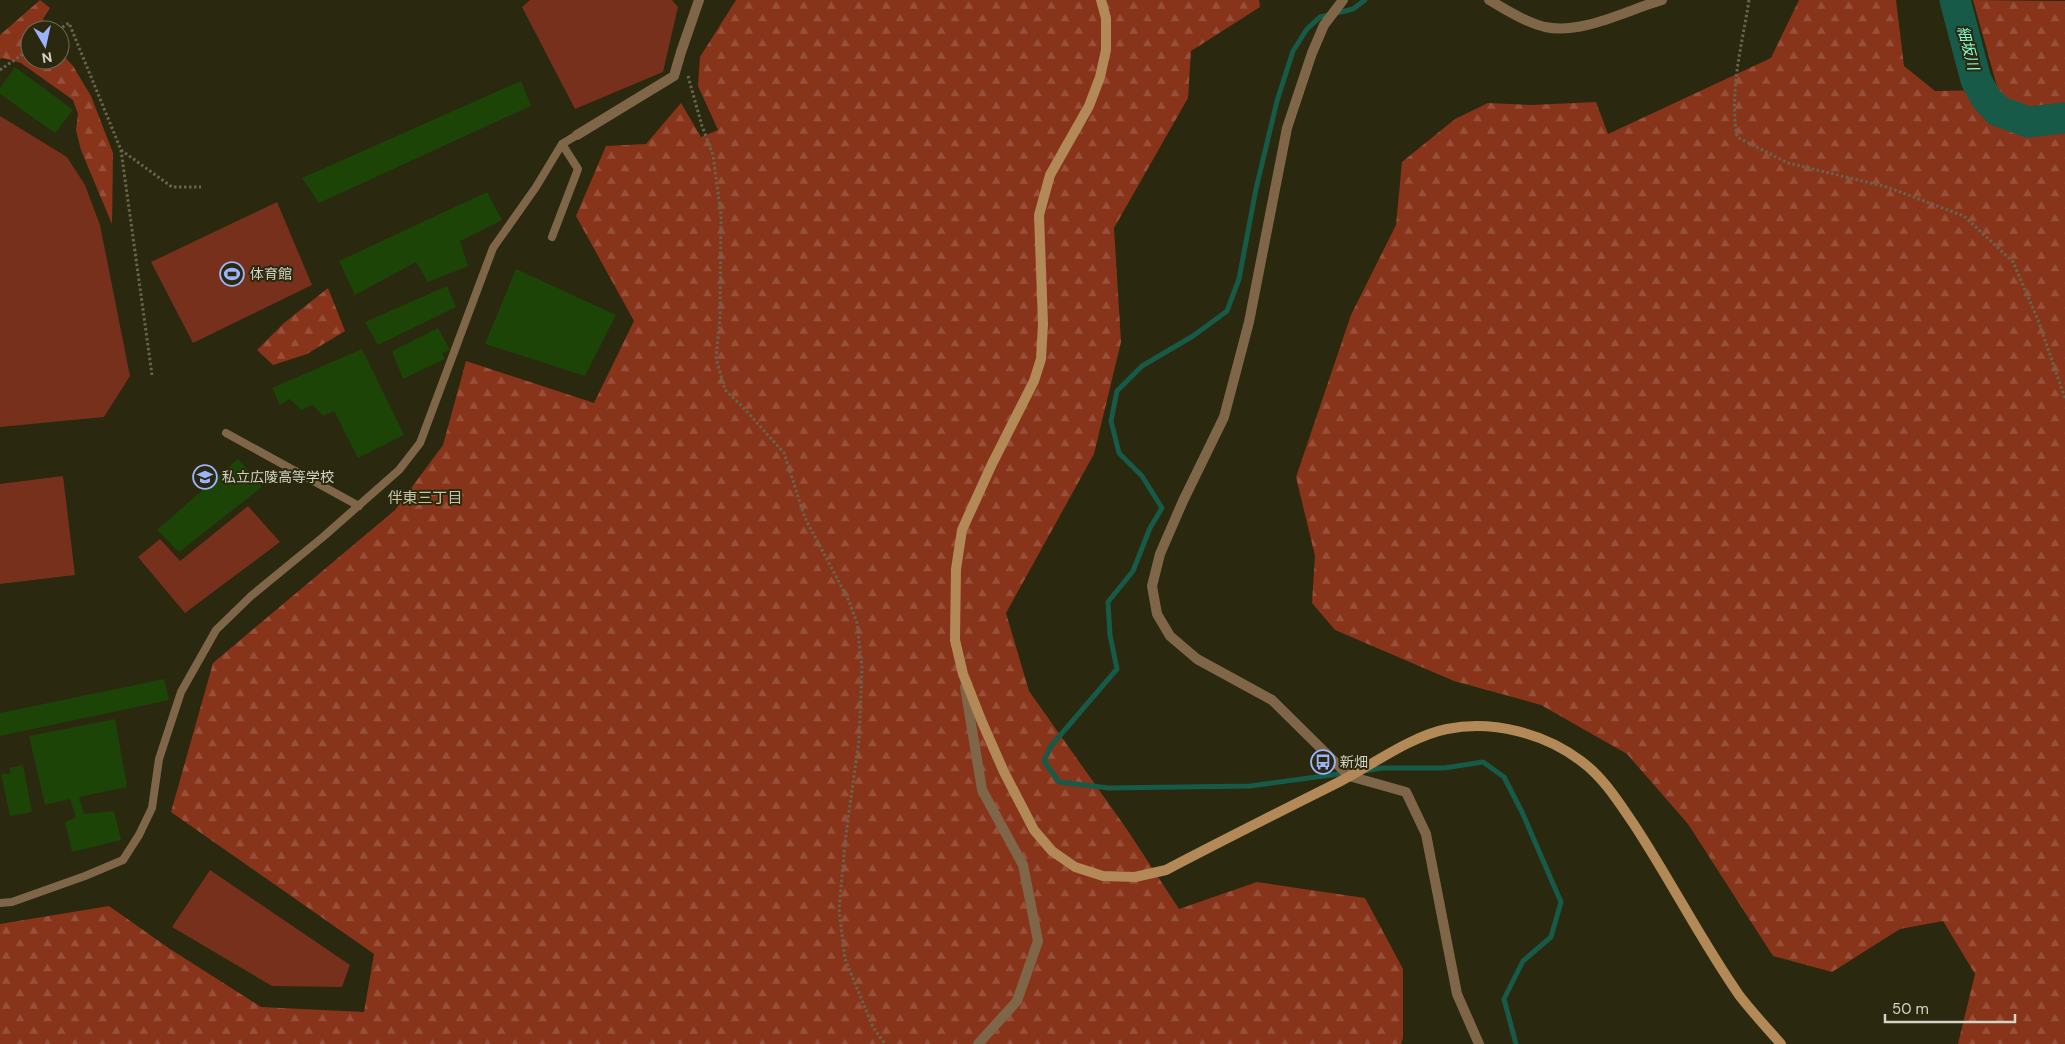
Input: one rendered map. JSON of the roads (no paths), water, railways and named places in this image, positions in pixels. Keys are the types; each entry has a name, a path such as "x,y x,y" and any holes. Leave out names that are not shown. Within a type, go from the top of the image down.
{"street":[{"path":"577,135 674,76 699,0"},
{"path":"978,1044 1017,1001 1038,941 1023,865 982,790 963,674 955,640 954,602 956,569 962,530 992,464 1034,381 1041,359 1043,324 1039,215 1050,174 1089,106 1100,77 1106,42 1106,18 1101,0"},
{"path":"1343,0 1324,24 1312,52 1287,128 1249,322 1224,416 1160,554 1152,586 1157,614 1170,636 1197,659 1272,700 1350,776 1406,792 1426,834 1458,994 1479,1044"},
{"path":"1489,0 1530,22 1547,27 1565,27 1596,22 1662,0"},
{"path":"963,674 1004,772 1034,830 1052,851 1074,867 1102,876 1135,877 1166,870 1413,742 1446,729 1478,726 1515,730 1550,743 1581,761 1604,783 1634,824 1726,975 1781,1044"}],"lane":[{"path":"0,903 12,902 86,876 123,860 139,835 152,808 159,759 181,692 216,630 251,596 399,470 420,443 493,248 536,186 562,144 577,135"},
{"path":"552,237 578,169 562,144"},
{"path":"226,433 359,506"}],"waterway":[{"path":"1346,773 1250,786 1109,788 1059,782 1044,761 1051,746 1117,669 1110,635 1108,602 1133,571 1150,528 1162,508 1142,476 1119,453 1111,421 1117,391 1142,366 1193,336 1227,311 1239,279 1256,189 1277,101 1293,51 1307,29 1320,17 1353,9 1365,0"},
{"name":"細坂川","path":"1955,0 1976,80 1986,98 1998,111 2028,122 2065,118"},
{"path":"1364,771 1382,768 1444,768 1483,762 1504,777 1522,812 1561,902 1551,937 1523,961 1504,999 1516,1044"}],"place":[{"name":"体育館","path":"232,274"},
{"name":"私立広陵高等学校","path":"205,477"},
{"name":"新畑","path":"1323,762"}],"district":[{"name":"伴東三丁目","path":"425,498"}]}
